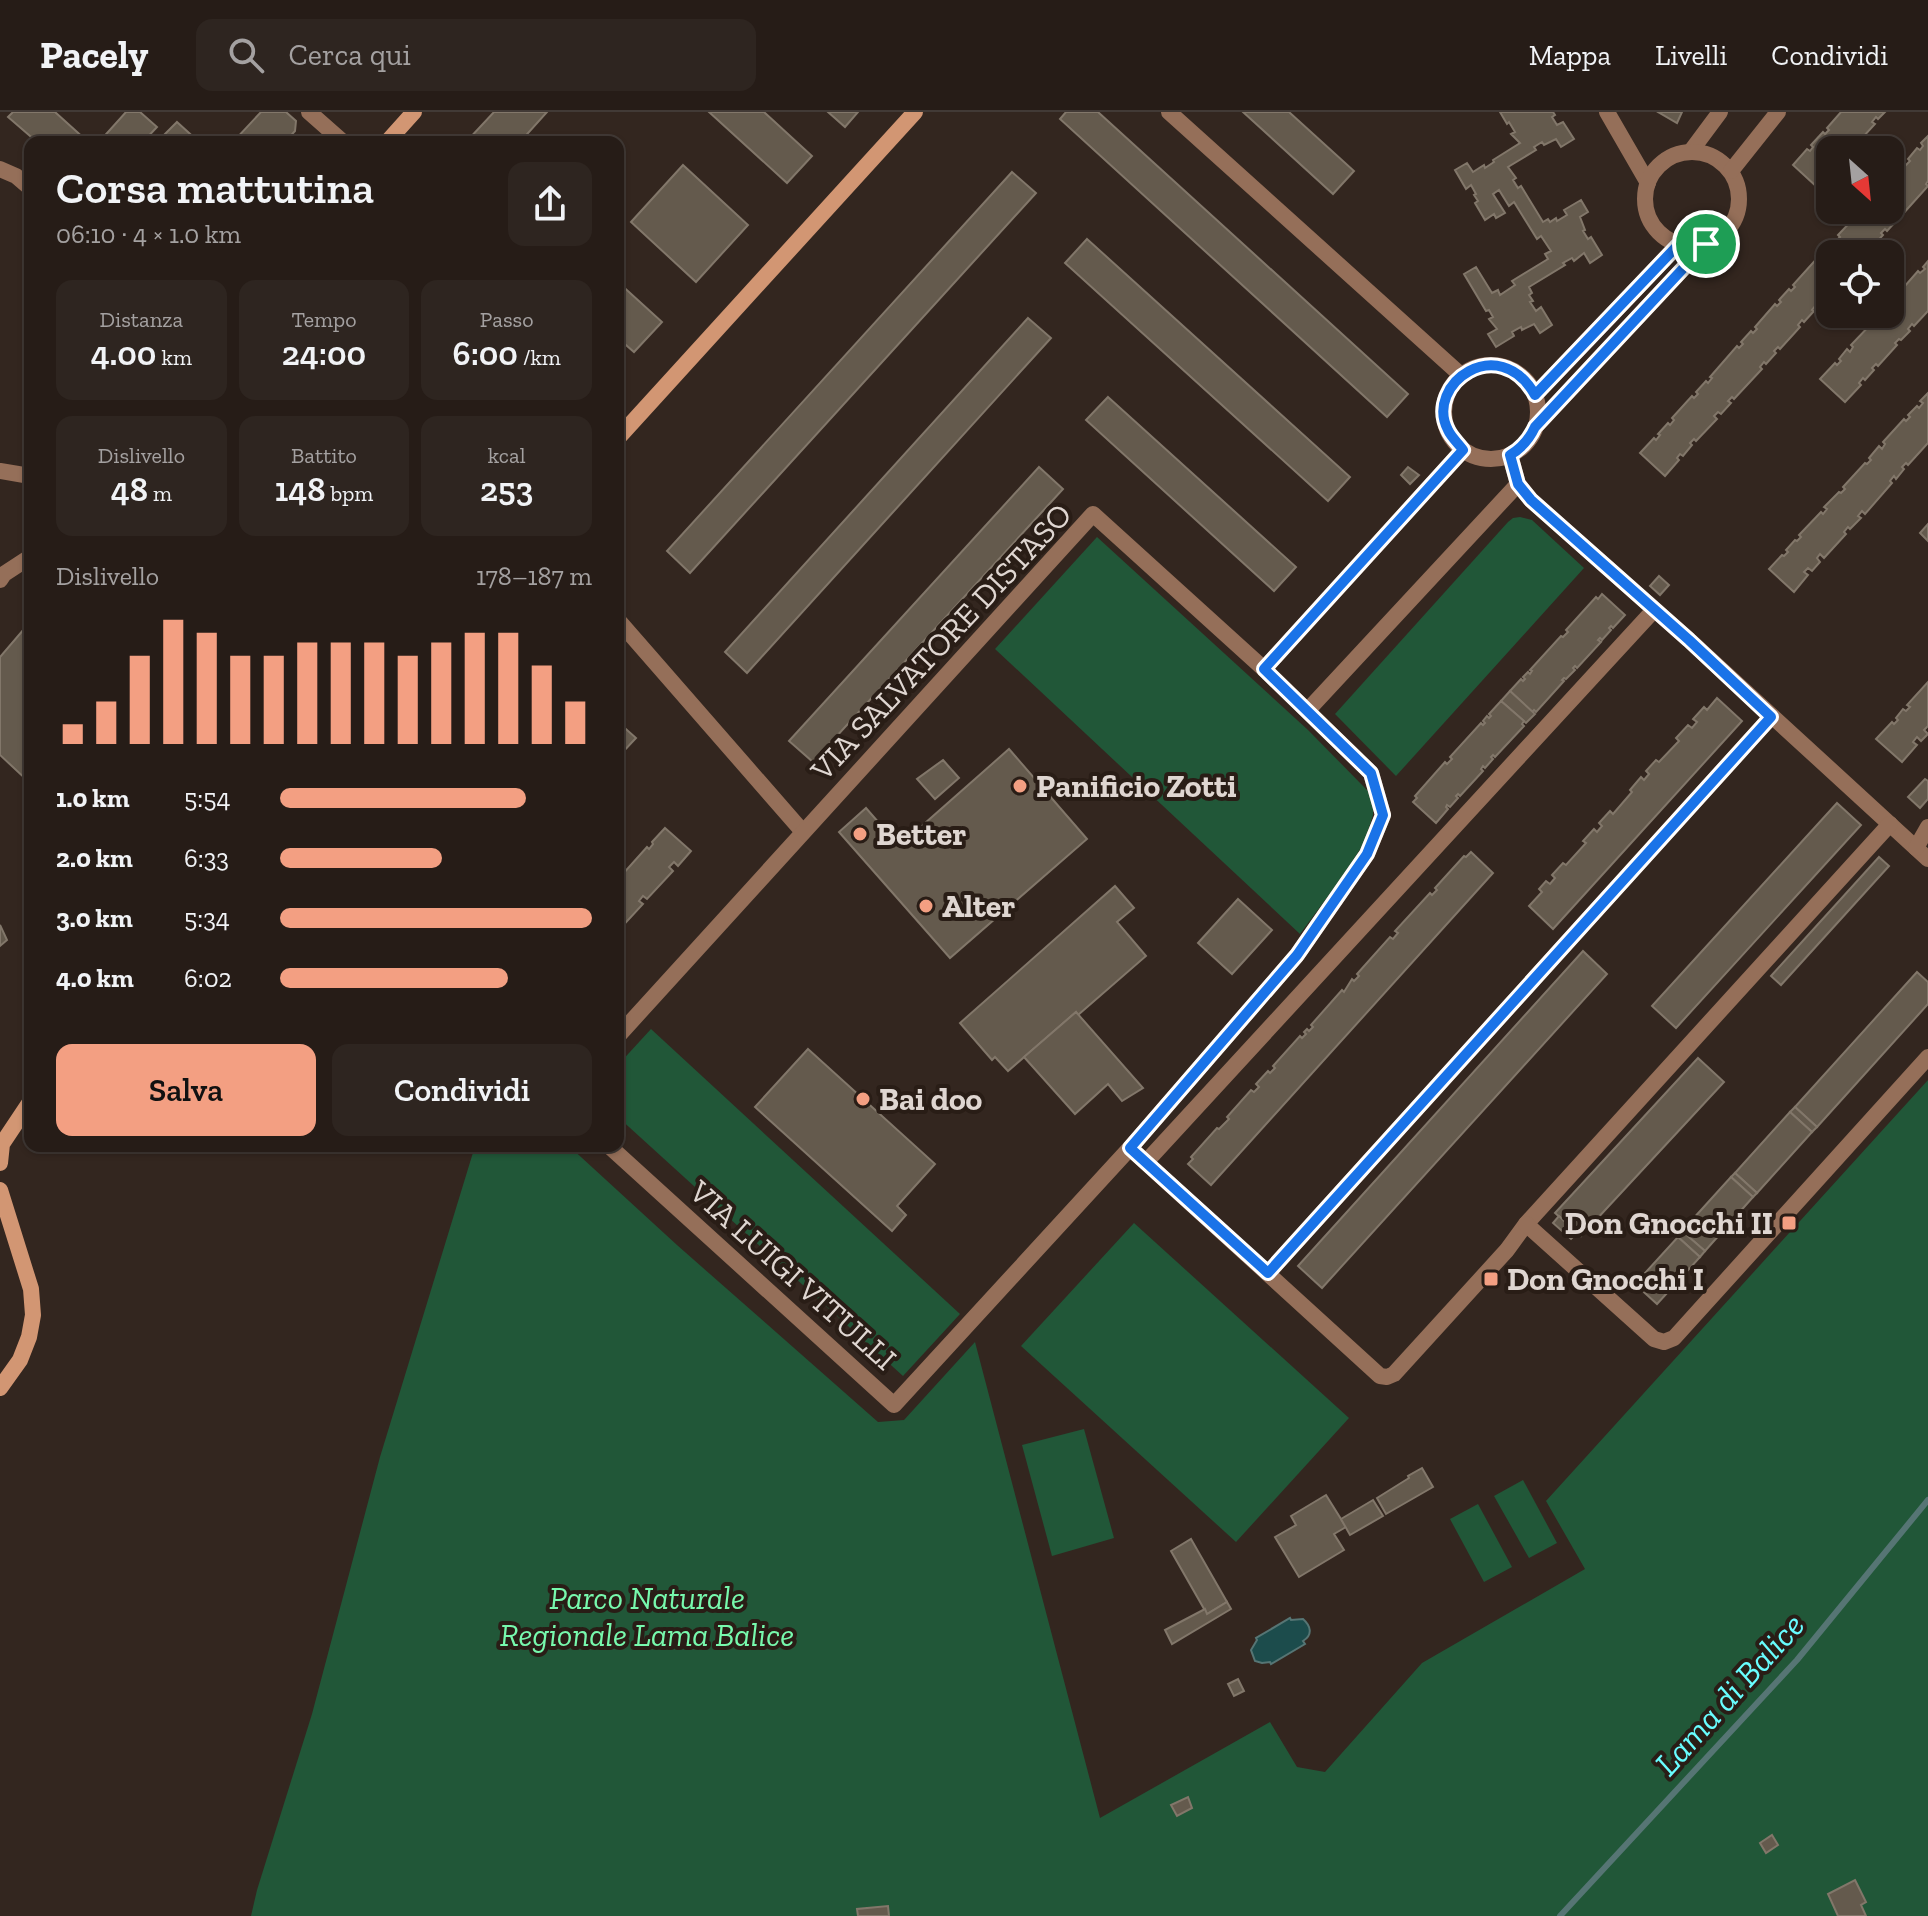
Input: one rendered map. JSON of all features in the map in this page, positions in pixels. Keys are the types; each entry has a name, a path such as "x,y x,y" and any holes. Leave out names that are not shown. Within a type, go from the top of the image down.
{"street":[{"path":"392,136 414,112"},
{"path":"624,431 915,112"},
{"path":"1169,112 1462,376"},
{"path":"1607,112 1648,183"},
{"path":"1691,151 1720,112"},
{"path":"1731,171 1778,112"},
{"path":"319,115 338,136"},
{"path":"1691,151 1713,156 1723,162 1737,184 1740,199 1731,227 1706,244 1693,246 1666,238 1654,227 1647,213 1645,198 1654,171 1664,161 1691,151"},
{"path":"0,169 24,183"},
{"path":"1535,395 1679,244"},
{"path":"1535,427 1706,244"},
{"path":"1489,365 1504,367 1528,382 1535,395 1538,417 1530,439 1510,455 1496,459 1481,458 1463,450 1448,430 1444,416 1452,387 1475,368 1489,365"},
{"path":"1264,669 1463,450"},
{"path":"1510,455 1518,484 1531,500 1922,854"},
{"path":"0,471 24,475"},
{"path":"1308,710 1518,484"},
{"name":"VIA SALVATORE DISTASO","path":"624,1029 1093,514 1264,669 1371,773 1383,815 1367,854 1297,955 1130,1148"},
{"path":"0,580 24,561"},
{"path":"1146,1162 1654,610"},
{"path":"624,627 803,832"},
{"path":"1268,1273 1771,717"},
{"path":"1130,1148 1380,1376 1387,1377 1394,1374 1507,1250 1526,1224 1890,824"},
{"path":"1922,854 1928,827"},
{"path":"1526,1224 1654,1339 1664,1342 1674,1338 1928,1057"},
{"path":"0,1163 2,1144 24,1111"},
{"name":"VIA LUIGI VITULLI","path":"616,1152 894,1405 1130,1148"},
{"path":"0,1190 31,1289 33,1315 20,1360 0,1388"}],"green space":[{"path":"1520,517 1532,520 1584,568 1396,776 1335,714 1508,522"},
{"path":"1097,537 1308,730 1368,791 1373,815 1364,843 1300,934 995,649"},
{"path":"651,1029 960,1314 903,1376 624,1122 624,1058"},
{"name":"Parco Naturale Regionale Lama Balice","path":"1928,1080 1928,1916 251,1916 312,1714 380,1457 473,1152 576,1152 878,1422 904,1420 975,1342 1100,1818 1270,1722 1297,1767 1325,1772 1422,1663 1585,1569 1546,1501"},
{"path":"1134,1223 1349,1418 1236,1542 1021,1346"},
{"path":"1084,1429 1114,1538 1052,1556 1022,1445"},
{"path":"1523,1480 1557,1543 1529,1558 1494,1496"},
{"path":"1478,1504 1512,1567 1484,1582 1450,1519"}],"water":[{"path":"1290,1618 1303,1619 1308,1625 1310,1633 1303,1641 1305,1644 1271,1664 1255,1661 1251,1650 1256,1638"}],"building":[{"path":"13,112 55,112 82,136 30,136 8,117"},
{"path":"126,112 140,112 157,127 149,136 104,136"},
{"path":"261,112 286,112 296,121 295,131 290,136 239,136"},
{"path":"494,112 547,112 525,136 472,136"},
{"path":"709,112 764,112 812,156 787,183"},
{"path":"828,112 858,112 845,127"},
{"path":"1066,112 1098,112 1408,394 1387,417 1060,119"},
{"path":"1243,112 1289,112 1354,171 1333,194"},
{"path":"1500,112 1553,112 1555,115 1552,117 1557,125 1563,122 1574,139 1561,147 1556,139 1544,145 1542,142 1534,147 1536,150 1508,167 1516,178 1513,180 1518,188 1521,186 1543,222 1556,218 1557,221 1567,215 1564,210 1581,200 1588,212 1580,217 1583,231 1588,239 1591,237 1602,255 1590,263 1584,253 1574,261 1572,258 1529,287 1533,301 1530,302 1536,311 1541,307 1552,325 1540,333 1534,324 1522,330 1521,327 1512,332 1514,336 1496,347 1488,334 1497,329 1489,319 1493,317 1489,310 1486,311 1464,274 1476,267 1492,293 1498,290 1500,295 1515,285 1512,281 1548,259 1545,254 1551,251 1541,236 1537,239 1514,202 1509,206 1499,190 1493,194 1505,213 1496,218 1494,214 1485,220 1475,203 1478,201 1471,185 1466,189 1455,170 1467,163 1473,172 1484,165 1485,168 1520,143 1511,134 1515,132"},
{"path":"1658,112 1682,112 1677,123"},
{"path":"1841,112 1885,112 1878,119 1876,117 1872,122 1875,124 1864,136 1819,136 1829,130 1827,128"},
{"path":"177,122 192,136 163,136"},
{"path":"1928,136 1928,186 1904,213 1904,163 1906,165 1910,161 1908,159 1917,148 1920,150 1923,146 1921,143"},
{"path":"1816,140 1816,186 1793,165 1807,149 1810,151"},
{"path":"683,165 748,225 696,282 631,222"},
{"path":"1012,172 1036,193 690,573 667,551"},
{"path":"1848,224 1893,224 1881,233 1883,235 1879,240 1837,240"},
{"path":"1087,239 1350,477 1328,501 1065,263"},
{"path":"1816,259 1814,311 1804,322 1802,320 1798,325 1800,327 1780,349 1778,347 1774,351 1776,353 1766,364 1764,362 1760,367 1762,369 1734,399 1732,397 1728,401 1731,403 1721,414 1718,412 1714,416 1717,419 1696,441 1694,439 1690,443 1692,445 1683,456 1680,454 1679,460 1665,476 1640,453 1654,438 1656,440 1668,423 1670,425 1674,420 1672,418 1692,396 1694,398 1698,394 1696,392 1706,381 1708,383 1751,331 1753,333 1757,329 1755,327 1775,304 1777,306 1789,289 1791,291 1795,287 1793,285"},
{"path":"1928,261 1928,311 1914,326 1912,324 1908,329 1910,331 1895,343 1897,345 1878,366 1876,364 1872,368 1874,370 1865,380 1863,378 1859,383 1861,385 1845,402 1820,379 1841,361 1839,359 1847,349 1850,352 1851,345 1867,328 1904,328 1904,287 1918,271 1920,273 1925,269 1923,267"},
{"path":"624,287 662,322 634,352 624,343"},
{"path":"1028,318 1051,338 747,673 725,652"},
{"path":"1928,393 1928,443 1908,465 1906,463 1902,467 1904,469 1896,479 1894,476 1890,481 1892,483 1865,514 1862,511 1858,516 1861,518 1850,529 1848,527 1844,532 1846,534 1824,558 1820,554 1817,558 1820,562 1812,571 1808,568 1804,572 1808,575 1794,592 1769,569 1788,552 1786,550 1821,512 1823,514 1827,509 1824,507 1845,489 1843,487 1871,460 1869,458 1879,446 1882,449 1883,442 1904,419 1906,421 1910,417 1908,415 1917,406 1919,408 1923,403 1920,401"},
{"path":"1108,397 1296,567 1274,591 1086,420"},
{"path":"1039,467 1063,489 813,762 789,741"},
{"path":"1408,467 1419,475 1410,484 1401,475"},
{"path":"1928,524 1928,541 1920,533"},
{"path":"1659,576 1669,585 1660,595 1650,586"},
{"path":"1602,594 1625,615 1613,628 1609,628 1611,630 1602,640 1598,640 1601,642 1577,668 1573,668 1575,670 1562,680 1536,712 1532,712 1510,691 1521,679 1525,679 1523,677 1528,672 1530,674 1530,670 1568,632 1566,630"},
{"path":"24,629 24,777 0,755 0,657"},
{"path":"1928,682 1928,726 1924,730 1928,734 1921,741 1917,737 1913,742 1917,745 1902,762 1876,739 1892,722 1894,724 1898,720 1896,718 1903,709 1906,711 1910,707 1907,705"},
{"path":"1510,691 1535,714 1526,723 1501,701"},
{"path":"1717,698 1742,721 1553,929 1529,906 1542,892 1539,889 1546,881 1550,884 1555,878 1552,875 1563,863 1566,865 1594,829 1597,832 1602,826 1599,823 1610,811 1613,814 1641,777 1644,780 1649,774 1646,771 1679,741 1676,738 1688,725 1692,728 1697,722 1693,719 1704,707 1707,710"},
{"path":"1501,701 1524,721 1524,726 1495,757 1491,757 1493,759 1485,768 1483,766 1483,771 1460,796 1456,796 1458,798 1450,807 1447,805 1448,809 1436,823 1413,802 1417,798 1415,796 1445,762 1447,764 1452,759 1450,757 1481,723 1485,723 1483,721 1491,716 1489,714"},
{"path":"624,727 636,738 624,751"},
{"path":"1009,749 1087,839 950,958 839,832 866,808 899,846"},
{"path":"943,760 959,778 935,799 917,779"},
{"path":"1925,779 1928,781 1928,799 1920,808 1908,797"},
{"path":"1837,803 1861,825 1676,1028 1652,1006"},
{"path":"665,828 691,851 678,866 674,862 669,867 673,871 647,899 643,896 639,901 643,904 624,925 624,873 647,847 649,849"},
{"path":"1471,852 1493,873 1211,1185 1188,1164 1193,1159 1191,1157 1229,1119 1227,1117 1251,1090 1254,1092 1259,1087 1256,1084 1275,1068 1273,1066 1300,1036 1302,1038 1306,1034 1307,1029 1309,1031 1313,1027 1311,1025 1342,990 1344,992 1352,979 1354,981 1359,976 1357,974 1390,937 1393,939 1398,933 1395,931"},
{"path":"1879,857 1889,866 1781,985 1771,976"},
{"path":"1115,886 1134,908 1117,922 1146,956 1008,1071 995,1057 992,1060 960,1023"},
{"path":"1238,899 1272,930 1232,974 1198,943"},
{"path":"0,925 7,940 0,946"},
{"path":"1583,951 1607,974 1322,1288 1298,1266"},
{"path":"1917,972 1928,982 1928,1004 1817,1127 1795,1107"},
{"path":"1076,1012 1143,1088 1122,1101 1108,1084 1075,1114 1024,1057"},
{"path":"808,1049 935,1164 897,1206 906,1215 892,1231 755,1107"},
{"path":"1698,1058 1724,1082 1581,1236 1555,1213"},
{"path":"1795,1107 1817,1127 1812,1132 1790,1112"},
{"path":"1790,1112 1812,1132 1757,1193 1735,1173"},
{"path":"1735,1173 1757,1193 1753,1197 1731,1177"},
{"path":"1731,1177 1753,1197 1705,1251 1682,1231"},
{"path":"1559,1216 1577,1233 1571,1239 1553,1223"},
{"path":"1682,1231 1705,1251 1700,1257 1678,1237"},
{"path":"1678,1237 1700,1257 1657,1304 1635,1284"},
{"path":"1422,1468 1433,1487 1386,1514 1377,1498"},
{"path":"1326,1495 1346,1527 1334,1534 1344,1550 1299,1577 1275,1537 1296,1525 1291,1516"},
{"path":"1373,1500 1383,1516 1350,1535 1341,1519"},
{"path":"1191,1539 1227,1602 1207,1614 1171,1551"},
{"path":"1227,1602 1231,1609 1172,1644 1165,1630 1205,1609 1207,1614"},
{"path":"1238,1679 1244,1691 1234,1696 1228,1684"},
{"path":"1188,1797 1192,1808 1177,1816 1171,1805"},
{"path":"1772,1835 1778,1845 1766,1853 1760,1843"},
{"path":"1855,1880 1866,1902 1861,1905 1866,1916 1838,1916 1828,1894"},
{"path":"888,1906 889,1916 858,1916 857,1909"}],"waterway":[{"name":"Lama di Balice","path":"1560,1916 1797,1660 1928,1500"}],"place":[{"name":"Panificio Zotti","path":"1020,786"},
{"name":"Better","path":"860,834"},
{"name":"Alter","path":"926,906"},
{"name":"Bai doo","path":"863,1099"},
{"name":"Don Gnocchi II","path":"1789,1223"},
{"name":"Don Gnocchi I","path":"1491,1279"}],"route":[{"path":"1679,244 1706,244 1535,427 1530,439 1510,455 1518,484 1531,500 1771,717 1268,1273 1130,1148 1297,955 1367,854 1383,815 1371,773 1264,669 1463,450 1448,430 1444,416 1452,387 1462,376 1475,368 1489,365 1504,367 1528,382 1535,395 1679,244"}]}
